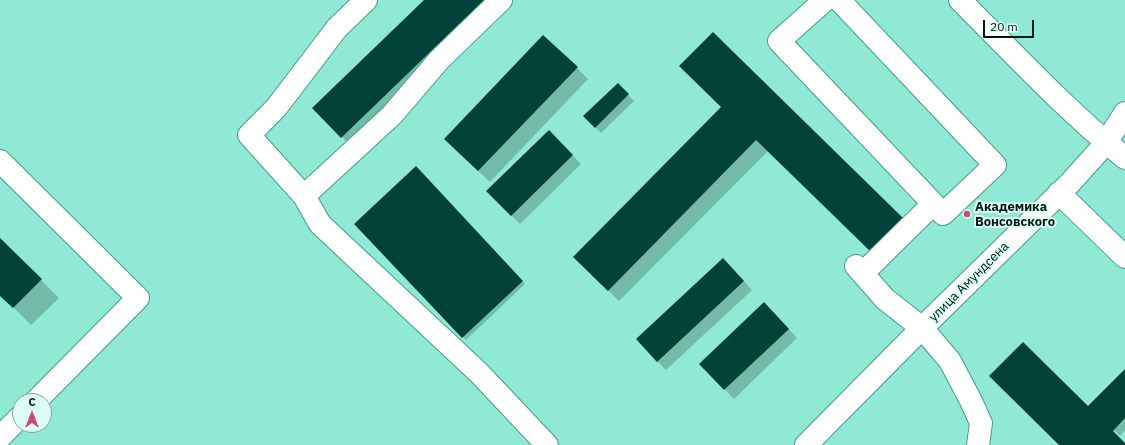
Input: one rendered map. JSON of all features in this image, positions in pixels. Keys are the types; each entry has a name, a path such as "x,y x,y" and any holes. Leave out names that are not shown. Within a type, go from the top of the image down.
{"main road":[{"path":"366,0 337,28 276,108 249,135 304,196 320,224 479,373 547,445"},
{"path":"304,196 392,114 439,60 501,0"},
{"path":"825,0 780,41 943,214 995,165 839,0"},
{"path":"960,0 1056,97 1106,143 1125,158"},
{"name":"улица Амундсена","path":"806,445 922,328 1070,183 1106,143 1125,113"},
{"path":"0,161 138,298 44,393"},
{"path":"1059,193 1125,257"},
{"path":"933,204 859,270 884,299 922,328 950,361 981,423 978,445"},
{"path":"0,437 12,425"}],"building":[{"path":"424,0 484,0 341,138 312,108"},
{"path":"713,32 903,218 870,251 756,140 608,291 573,257 721,107 679,66"},
{"path":"543,35 578,67 478,171 444,139"},
{"path":"618,83 629,94 595,128 583,116"},
{"path":"549,130 573,155 511,216 486,191"},
{"path":"416,166 523,281 462,338 354,224"},
{"path":"0,238 42,279 13,308 0,296"},
{"path":"723,258 744,281 657,362 636,339"},
{"path":"764,302 789,329 724,390 699,364"},
{"path":"1023,342 1088,406 1125,369 1125,418 1113,431 1125,443 1125,445 1059,445 989,376"}],"place":[{"name":"Академика Вонсовского","path":"967,214"}]}
